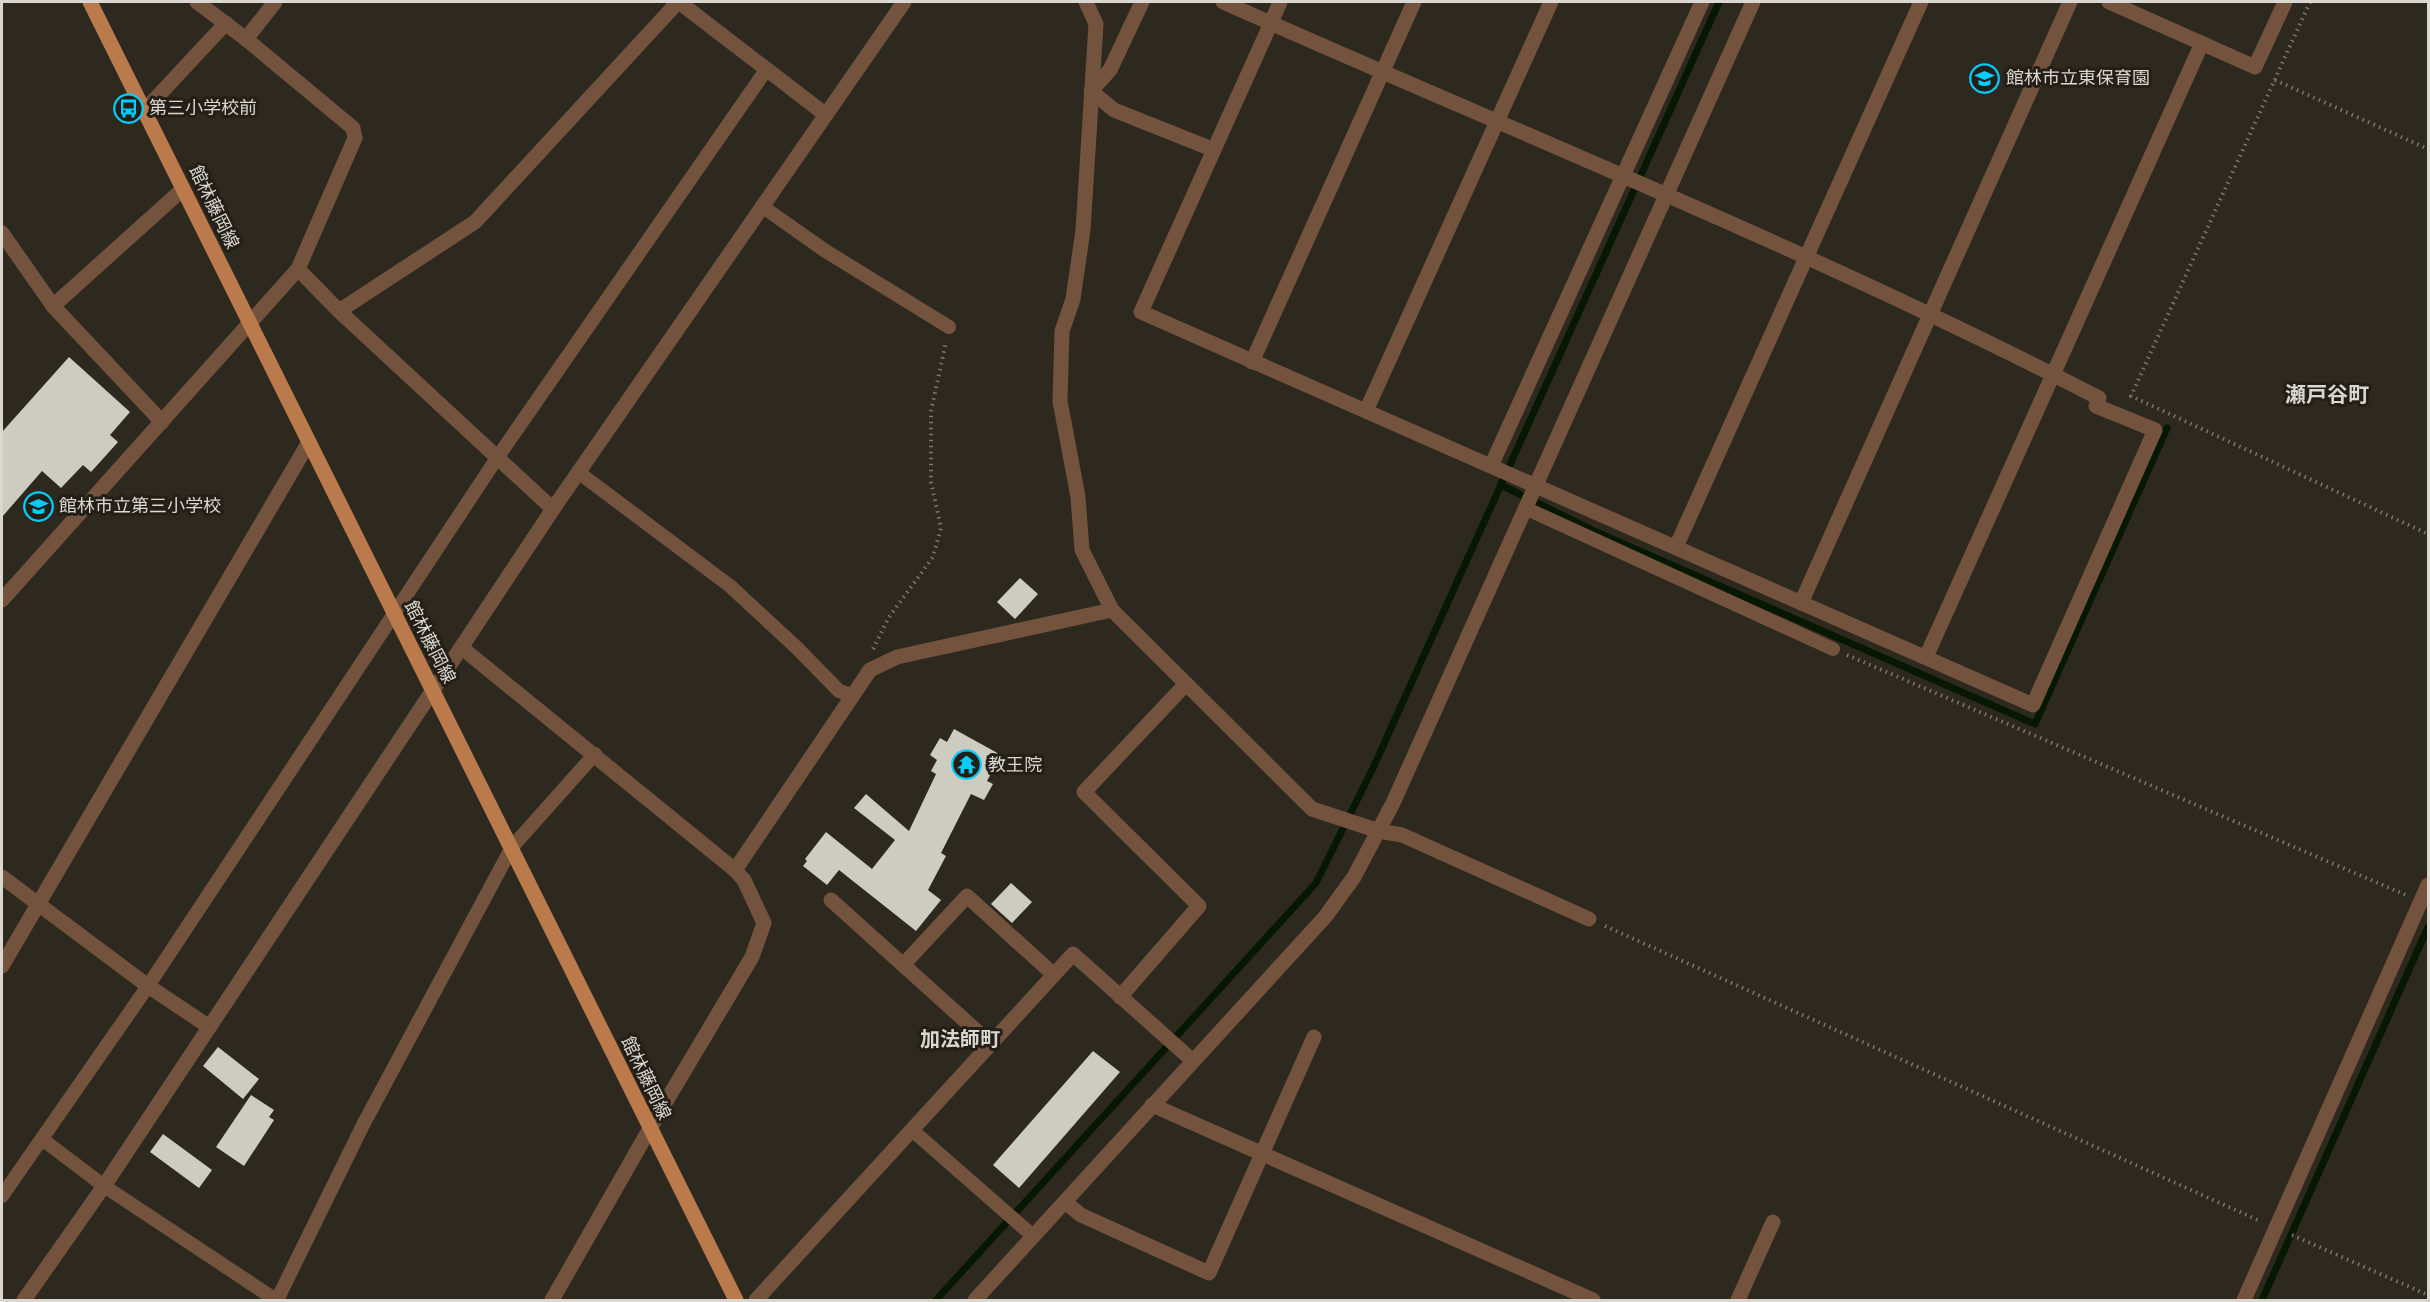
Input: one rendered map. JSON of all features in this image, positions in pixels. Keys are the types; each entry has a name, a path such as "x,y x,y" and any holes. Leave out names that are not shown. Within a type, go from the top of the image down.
{"main road":[{"name":"館林藤岡線","path":"90,2 394,615 512,847 649,1130 736,1300"}],"street":[{"path":"2,600 298,269 355,138 353,128 246,39 197,2"},
{"path":"246,39 275,2"},
{"path":"339,311 475,222 679,2 826,115"},
{"path":"24,1300 104,1186 208,1026 578,472 904,2"},
{"path":"1086,2 1096,24 1083,230 1073,299 1062,332 1060,401 1078,498 1082,550 1112,610 1312,809 1379,831 1401,835 1589,919"},
{"path":"1091,91 1110,70 1142,2"},
{"path":"1223,2 1270,23 1382,71 1497,122 1623,176 1805,258 2053,374 2099,398 2096,406 2156,430 2033,705 1141,312 1212,149 1270,23 1280,2"},
{"path":"1252,362 1414,2"},
{"path":"1366,411 1551,2"},
{"path":"1491,466 1702,2"},
{"path":"975,1300 1325,917 1354,877 1379,831 1753,2"},
{"path":"1676,547 1921,2"},
{"path":"1801,603 2070,2"},
{"path":"2109,2 2255,67 2285,2"},
{"path":"144,111 226,23"},
{"path":"1926,657 2202,43"},
{"path":"1091,91 1114,110 1212,149"},
{"path":"53,306 183,189"},
{"path":"2,233 53,306 162,422"},
{"path":"298,269 339,311 553,509"},
{"path":"2,966 309,442"},
{"path":"735,870 870,670 897,657 1112,610"},
{"path":"462,648 735,870 744,880 764,922 757,948 552,1300"},
{"path":"1119,997 1199,906 1084,792 1185,685"},
{"path":"2,877 147,986 208,1026"},
{"path":"2244,1300 2428,885"},
{"path":"903,965 967,896 1053,974"},
{"path":"831,900 991,1044"},
{"path":"756,1300 1072,954 1193,1061"},
{"path":"1065,1202 1081,1215 1209,1273 1314,1037"},
{"path":"1152,1105 1593,1300"},
{"path":"1738,1300 1773,1222"}],"lane":[{"path":"2,1196 147,986 497,458 766,70"},
{"path":"762,207 824,250 950,327"},
{"path":"578,472 730,586 797,648 839,691 852,694"},
{"path":"1525,508 1833,650"},
{"path":"42,1139 104,1186 277,1300 363,1125 512,847 595,754"},
{"path":"912,1130 1033,1236"}],"path":[{"path":"2310,2 2131,396 2428,534"},
{"path":"2275,80 2428,149"},
{"path":"870,670 874,642 933,557 940,528 931,482 931,411 950,327"},
{"path":"1833,650 2421,901"},
{"path":"1589,919 2428,1295"}],"building":[{"path":"69,357 130,412 110,435 118,442 91,472 83,465 61,488 42,471 2,517 2,432"},
{"path":"1020,578 1038,594 1015,619 997,602"},
{"path":"954,729 1001,755 987,781 993,784 984,800 971,794 941,853 946,856 928,890 941,900 916,931 839,870 827,885 803,866 807,861 805,859 826,832 872,869 895,840 854,808 866,794 909,831 936,774 931,771 937,760 930,755 940,738 947,742"},
{"path":"1011,883 1032,902 1012,923 991,904"},
{"path":"218,1047 259,1079 243,1099 203,1066"},
{"path":"1093,1051 1120,1072 1019,1188 993,1165"},
{"path":"251,1095 274,1110 269,1117 274,1120 244,1166 216,1147"},
{"path":"163,1134 212,1170 199,1188 150,1152"}],"waterway":[{"path":"936,1300 1316,883 1373,768 1719,2"},
{"path":"1501,485 1594,531 2035,724 2167,428"},
{"path":"2262,1300 2428,927"}],"place":[{"name":"館林市立東保育園","path":"1985,78"},
{"name":"第三小学校前","path":"128,108"},
{"name":"館林市立第三小学校","path":"38,506"},
{"name":"教王院","path":"967,765"}],"district":[{"name":"瀬戸谷町","path":"2327,395"},
{"name":"加法師町","path":"960,1039"}]}
